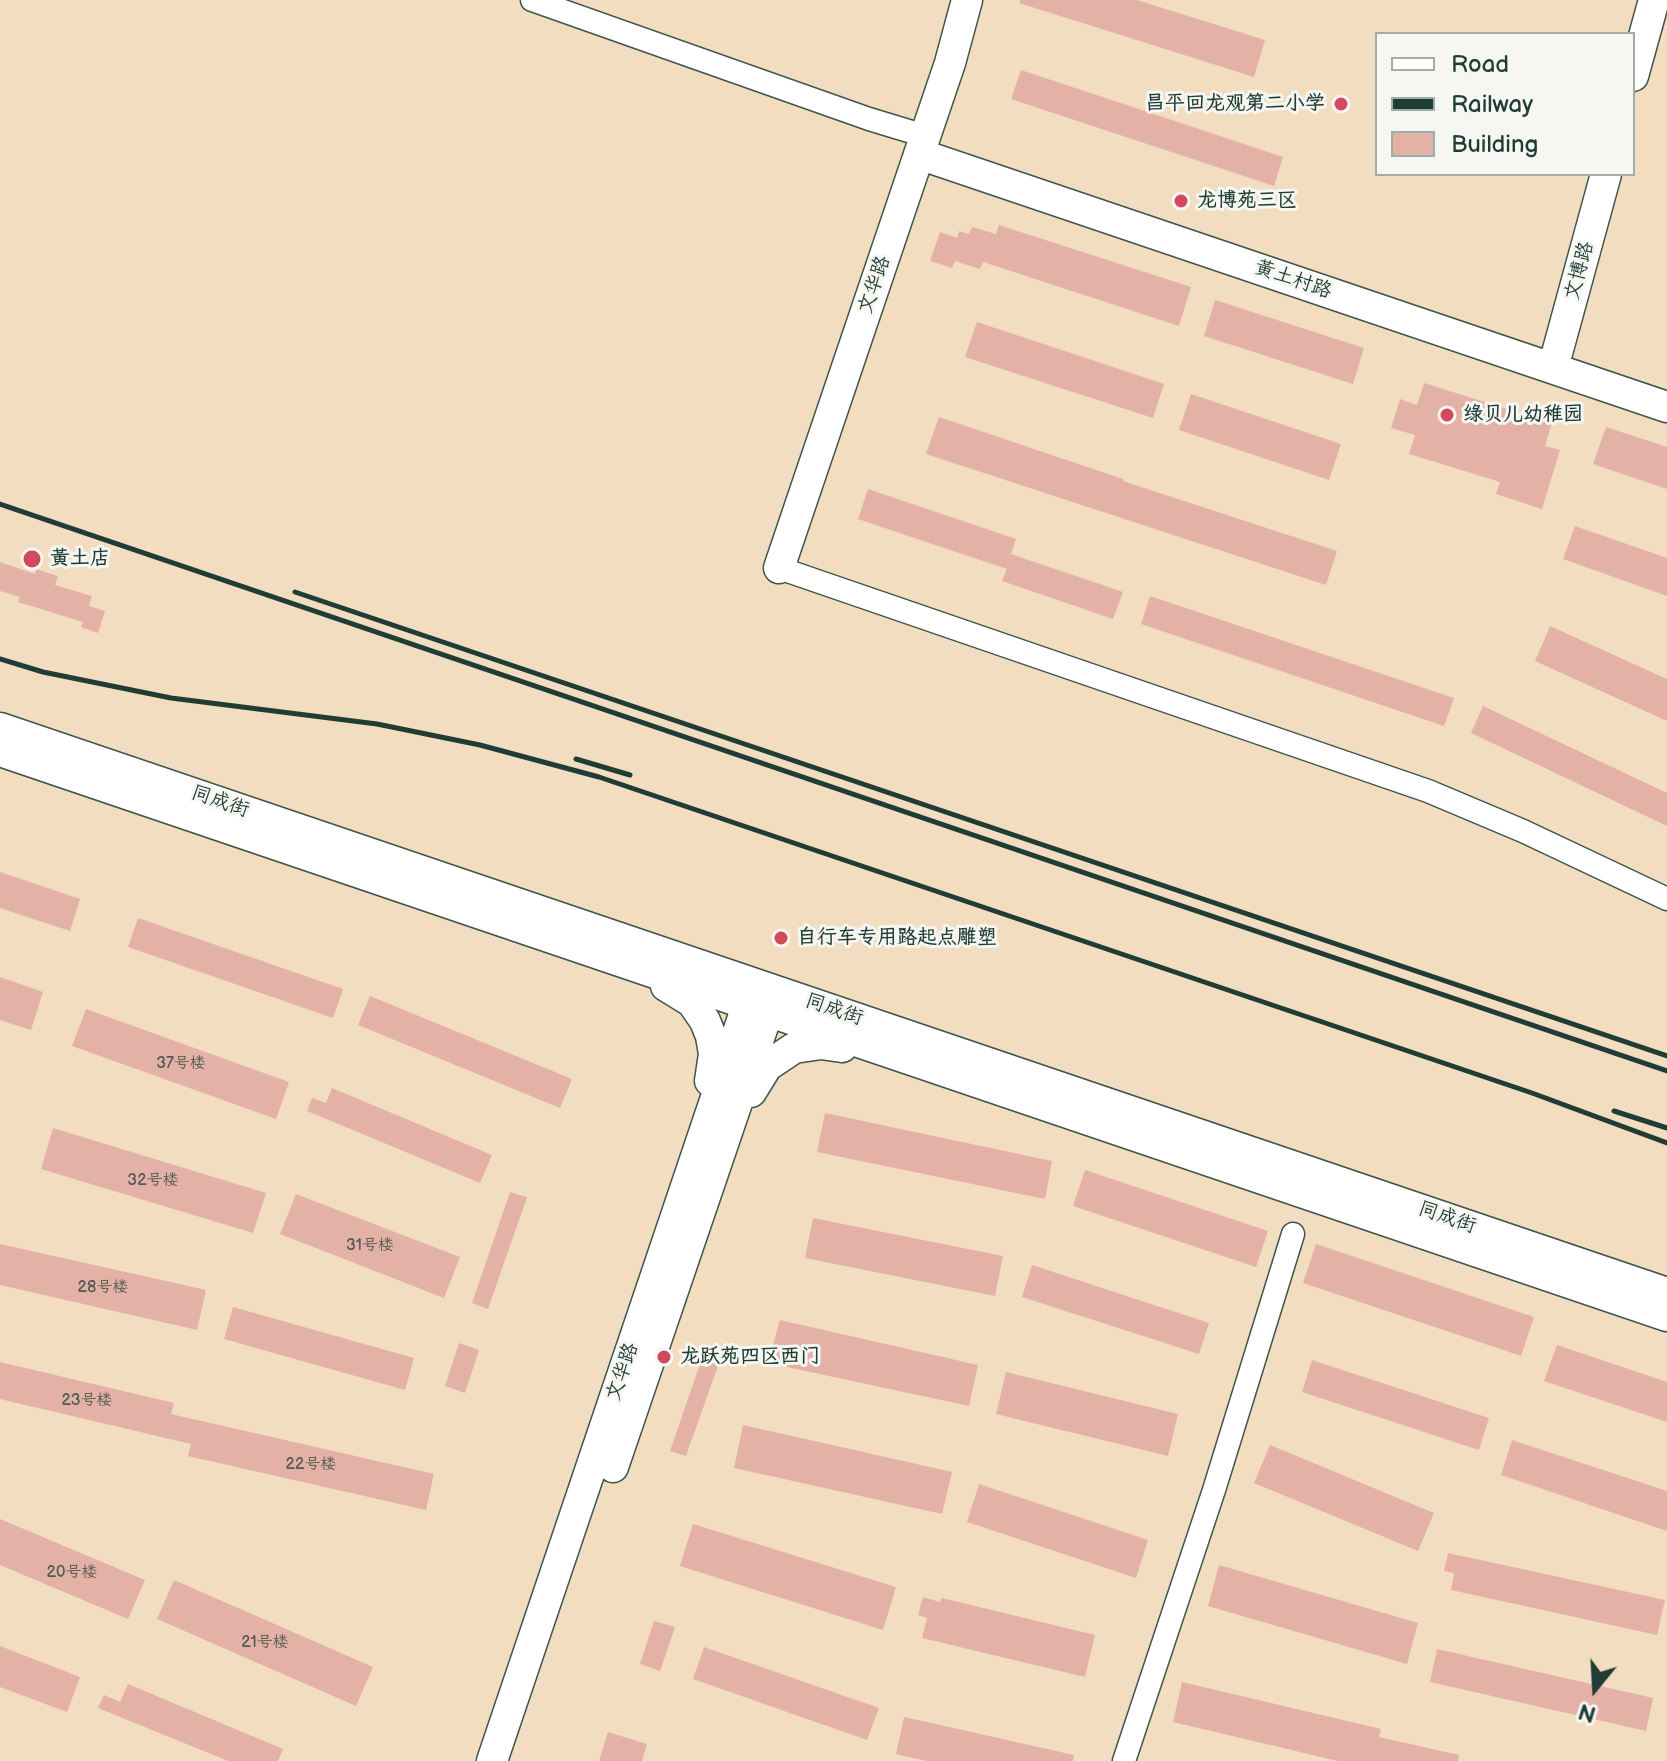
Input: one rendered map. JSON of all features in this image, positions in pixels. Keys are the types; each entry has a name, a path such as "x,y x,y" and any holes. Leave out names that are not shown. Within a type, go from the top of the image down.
{"main road":[{"name":"文华路","path":"779,568 950,63 967,0"},
{"path":"1635,69 1654,0"},
{"name":"黄土村路","path":"922,145 1556,359 1667,407"},
{"name":"文博路","path":"1556,359 1605,176"},
{"name":"黄土村路","path":"1556,359 1667,386"},
{"name":"同成街","path":"0,728 761,997 1667,1293"},
{"name":"同成街","path":"0,751 504,922 761,997 1006,1092 1667,1316"},
{"path":"504,922 580,957 672,989 699,1010 711,1036 713,1064 687,1184"},
{"name":"文华路","path":"492,1761 687,1184 761,997"},
{"name":"文华路","path":"513,1761 681,1268 761,997"},
{"path":"681,1268 716,1196 757,1081 767,1066 794,1048 831,1045 911,1071 1006,1092"},
{"path":"1592,1290 1667,1326"}],"street":[{"path":"532,0 869,119 922,145"},
{"path":"779,568 1428,791 1523,831 1667,899"},
{"path":"1124,1761 1214,1490 1293,1234"}],"building":[{"path":"1020,0 1137,0 1265,40 1254,77 1019,3"},
{"path":"1021,70 1283,157 1274,186 1011,99"},
{"path":"999,225 1191,287 1179,326 983,262 980,269 955,261 952,268 930,261 940,232 957,238 959,231 969,234 972,227 996,234"},
{"path":"1215,300 1364,348 1353,384 1204,336"},
{"path":"977,322 1164,384 1153,418 965,357"},
{"path":"1424,383 1552,423 1545,446 1560,450 1542,509 1496,494 1500,482 1409,454 1415,435 1391,428 1400,399 1417,405"},
{"path":"1191,394 1341,444 1329,480 1179,430"},
{"path":"939,417 1337,551 1326,585 926,454"},
{"path":"1606,427 1667,447 1667,489 1593,464"},
{"path":"868,489 1016,539 1011,554 1123,592 1113,619 1002,581 1007,569 858,519"},
{"path":"1575,526 1667,558 1667,596 1563,559"},
{"path":"0,562 35,574 36,569 58,576 55,585 92,596 89,606 105,611 98,633 81,627 83,622 18,602 20,597 0,591"},
{"path":"1150,596 1454,698 1444,726 1141,624"},
{"path":"1550,626 1667,679 1667,721 1535,661"},
{"path":"1483,706 1667,793 1667,826 1471,733"},
{"path":"0,872 80,899 70,931 0,908"},
{"path":"138,918 343,989 333,1018 128,947"},
{"path":"0,977 43,992 31,1030 0,1020"},
{"path":"370,996 572,1079 560,1108 358,1025"},
{"path":"86,1009 289,1082 276,1119 72,1046"},
{"path":"332,1088 492,1155 480,1183 307,1111 312,1098 326,1103"},
{"path":"825,1113 1052,1161 1045,1199 817,1152"},
{"path":"53,1128 266,1193 253,1233 41,1169"},
{"path":"1085,1170 1268,1231 1256,1267 1073,1206"},
{"path":"510,1192 527,1197 488,1309 472,1303"},
{"path":"296,1194 460,1257 444,1298 280,1234"},
{"path":"813,1218 1003,1256 995,1296 805,1258"},
{"path":"0,1244 206,1290 197,1330 0,1285"},
{"path":"1316,1244 1534,1317 1521,1356 1303,1283"},
{"path":"1032,1265 1209,1323 1199,1354 1022,1297"},
{"path":"233,1307 414,1358 405,1390 224,1339"},
{"path":"780,1320 978,1365 969,1406 768,1363"},
{"path":"459,1343 479,1350 465,1393 445,1386"},
{"path":"707,1344 724,1349 686,1456 670,1451"},
{"path":"1557,1345 1667,1382 1667,1422 1544,1381"},
{"path":"1312,1360 1489,1418 1479,1450 1302,1392"},
{"path":"0,1362 174,1403 171,1414 434,1474 426,1510 188,1456 191,1444 0,1399"},
{"path":"1006,1372 1178,1414 1168,1456 996,1414"},
{"path":"743,1425 952,1472 942,1514 734,1468"},
{"path":"1512,1440 1667,1491 1667,1531 1501,1475"},
{"path":"1270,1445 1434,1513 1418,1551 1254,1483"},
{"path":"979,1484 1148,1540 1136,1578 967,1522"},
{"path":"0,1519 145,1580 128,1619 0,1565"},
{"path":"693,1524 896,1587 883,1630 680,1566"},
{"path":"1448,1553 1665,1600 1657,1635 1451,1590 1454,1573 1444,1571"},
{"path":"1219,1565 1418,1623 1407,1664 1208,1606"},
{"path":"174,1580 373,1667 356,1706 157,1619"},
{"path":"923,1597 940,1602 942,1598 1095,1635 1085,1677 922,1638 927,1618 918,1615"},
{"path":"654,1621 675,1627 660,1671 640,1664"},
{"path":"0,1646 80,1677 67,1712 0,1687"},
{"path":"704,1647 879,1708 867,1740 693,1679"},
{"path":"1437,1649 1653,1698 1646,1731 1430,1682"},
{"path":"1182,1682 1381,1729 1379,1737 1459,1755 1458,1761 1338,1761 1173,1722"},
{"path":"128,1684 283,1749 278,1761 228,1761 98,1708 104,1695 120,1702"},
{"path":"904,1717 1074,1755 1073,1761 927,1761 896,1754"},
{"path":"608,1732 647,1744 642,1761 599,1761"}],"railway":[{"path":"0,504 1667,1071"},
{"path":"295,592 1667,1056"},
{"path":"0,659 43,672 171,698 377,724 480,745 599,777 1532,1093 1667,1143"},
{"path":"576,759 630,775"},
{"path":"1614,1111 1667,1128"}],"place":[{"name":"昌平回龙观第二小学","path":"1341,104"},
{"name":"龙博苑三区","path":"1181,201"},
{"name":"绿贝儿幼稚园","path":"1447,415"},
{"name":"黄土店","path":"32,559"},
{"name":"自行车专用路起点雕塑","path":"781,938"},
{"name":"龙跃苑四区西门","path":"664,1357"}]}
